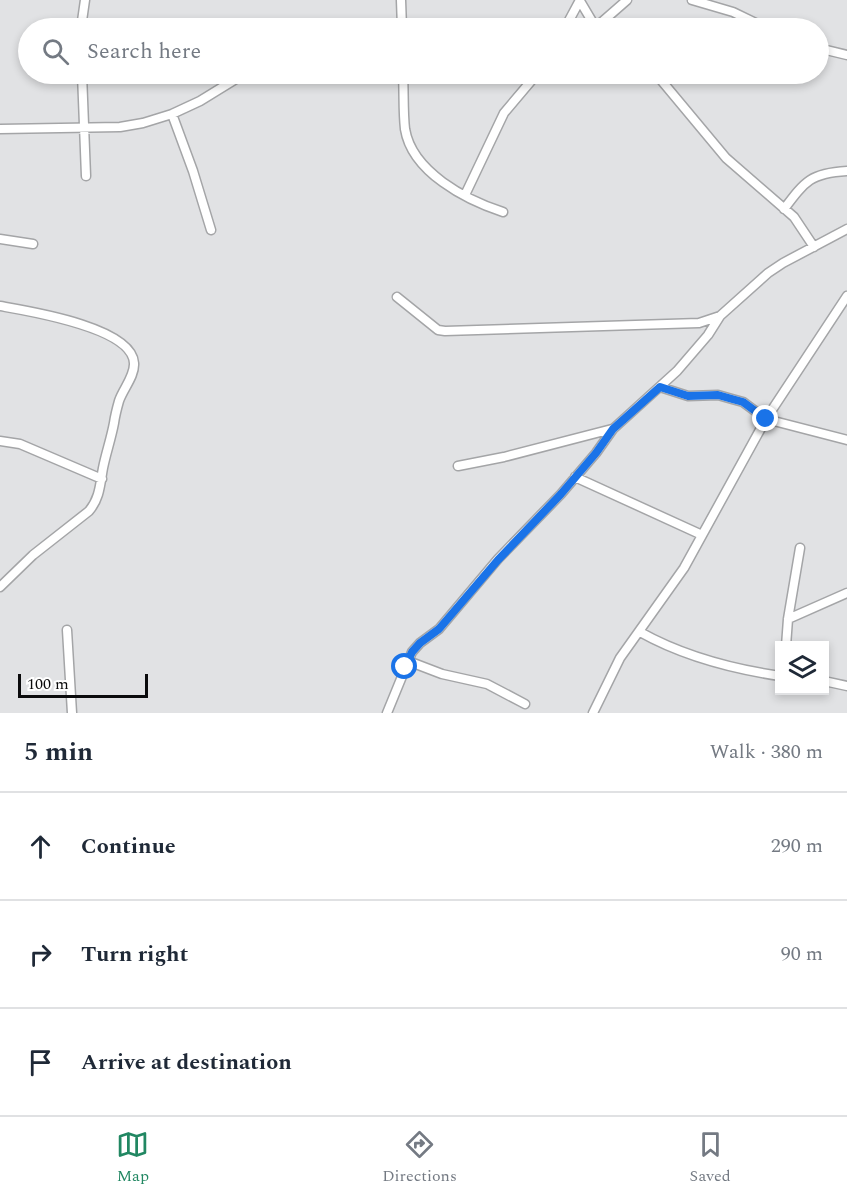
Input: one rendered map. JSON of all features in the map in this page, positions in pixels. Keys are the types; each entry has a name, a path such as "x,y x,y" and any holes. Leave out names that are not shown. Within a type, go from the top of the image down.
{"street":[{"path":"82,18 85,0"},
{"path":"401,0 402,18"},
{"path":"607,18 627,0"},
{"path":"692,0 745,18"},
{"path":"580,1 590,18"},
{"path":"571,18 580,1"},
{"path":"829,50 847,55"},
{"path":"82,84 87,176"},
{"path":"0,129 120,127 143,123 172,114 200,101 228,84"},
{"path":"403,84 405,130 417,158 445,183 503,212"},
{"path":"465,195 504,113 529,84"},
{"path":"664,84 726,158 794,217 814,248"},
{"path":"172,114 193,171 210,230"},
{"path":"784,209 804,182 819,175 847,171"},
{"path":"387,713 412,652 439,629 498,560 596,453 613,429 660,387 708,334 720,316 768,273 847,229"},
{"path":"0,239 33,244"},
{"path":"593,713 616,663 669,591 766,419 847,296"},
{"path":"397,297 438,330 445,331 699,323 720,316"},
{"path":"0,306 77,322 119,341 135,361 133,372 118,402 96,502 89,511 33,555 0,587"},
{"path":"660,387 688,396 718,395 743,402 766,419 847,440"},
{"path":"458,466 504,457 613,429"},
{"path":"0,441 20,444 102,479"},
{"path":"575,477 702,535"},
{"path":"786,641 800,548"},
{"path":"788,619 847,593"},
{"path":"67,630 72,713"},
{"path":"640,632 658,642 700,656 775,675"},
{"path":"408,661 442,674 487,684 525,704"},
{"path":"829,682 847,686"}],"route":[{"path":"405,667 412,652 439,629 498,560 561,494 613,429 660,387 688,396 718,395 743,402 766,419"}]}
